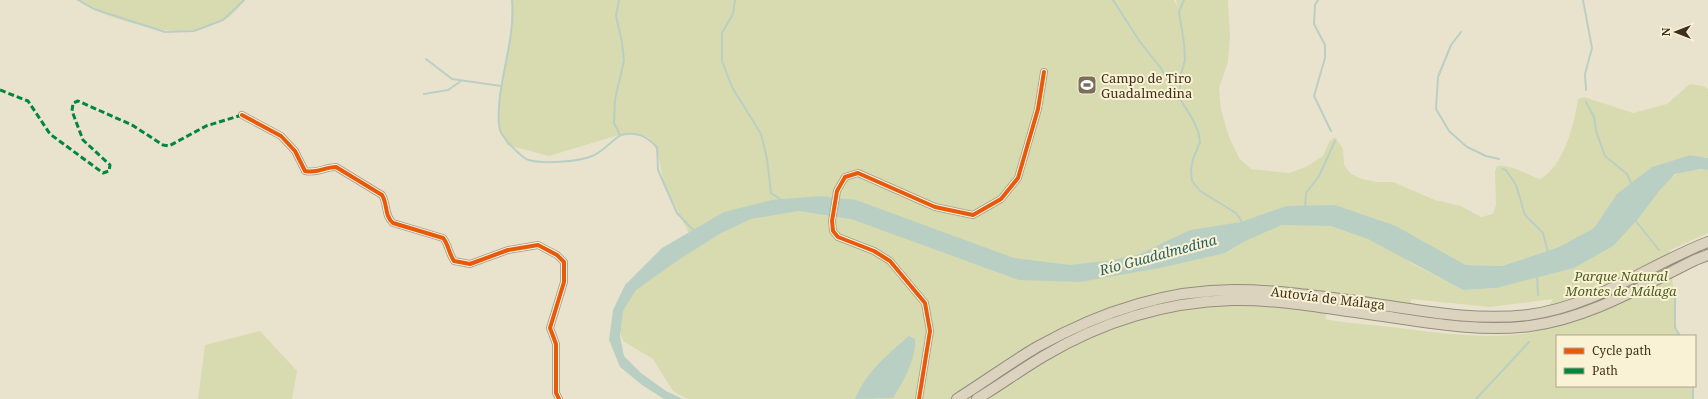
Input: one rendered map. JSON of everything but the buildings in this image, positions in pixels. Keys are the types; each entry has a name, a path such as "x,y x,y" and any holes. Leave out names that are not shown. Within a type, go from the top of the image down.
{"highway":[{"name":"Autovía de Málaga","path":"957,399 1036,348 1075,328 1136,304 1174,296 1232,290 1261,290 1473,316 1498,317 1528,315 1570,305 1607,292 1689,249 1708,242"},
{"name":"Autovía de Málaga","path":"977,399 1045,355 1080,337 1139,315 1174,306 1233,300 1261,301 1294,304 1453,326 1500,328 1530,326 1556,321 1613,301 1708,255"}],"street":[{"path":"919,399 930,331 925,303 890,261 874,250 838,237 833,231 832,221 838,191 845,177 858,172 935,207 973,215 996,202 1001,199 1018,178 1038,110 1044,72"},
{"path":"242,115 281,136 295,152 305,171 314,173 328,167 336,167 382,195 386,202 387,218 393,224 443,238 446,240 449,253 454,261 470,264 508,250 538,245 557,255 564,262 564,282 550,328 556,344 556,393 559,399"}],"green space":[{"path":"77,0 245,0 234,13 226,19 199,29 179,31 164,30 132,23 100,12"},
{"name":"Parque Natural Montes de Málaga","path":"512,0 1174,0 1178,8 1176,0 1228,0 1230,36 1228,62 1219,88 1221,110 1229,137 1239,158 1251,169 1289,173 1306,167 1323,156 1329,142 1335,137 1343,149 1344,165 1351,174 1362,179 1376,182 1393,182 1435,200 1461,206 1481,217 1493,214 1496,205 1495,171 1497,166 1514,168 1540,179 1556,165 1562,155 1571,132 1578,99 1584,97 1633,113 1667,104 1690,84 1703,86 1708,89 1708,158 1690,155 1665,163 1672,178 1679,173 1689,170 1708,170 1708,233 1670,250 1676,326 1680,335 1556,335 1556,387 1693,387 1694,399 687,399 673,391 653,359 623,341 616,321 624,303 652,266 691,238 664,183 657,151 648,137 634,134 615,136 549,156 507,145 499,126 499,98 511,29","holes":["1396,226 1466,265 1502,266 1559,247 1591,230 1496,288 1463,290 1409,262","1411,299 1490,307 1553,299 1535,332 1516,335 1459,335 1325,319 1329,304 1410,315"]},
{"path":"260,331 297,371 292,399 198,399 205,345"}],"water":[{"name":"Río Guadalmedina","path":"1690,155 1708,158 1708,170 1700,169 1675,174 1659,191 1638,219 1613,246 1574,268 1496,288 1463,290 1368,239 1331,226 1282,225 1245,241 1225,253 1160,268 1080,282 1019,280 851,219 799,211 751,219 721,233 677,261 636,290 623,311 620,336 624,356 641,373 666,391 683,399 664,399 642,385 620,367 609,340 613,310 625,285 662,248 724,212 772,200 820,196 856,200 1014,258 1070,265 1113,260 1140,254 1190,230 1241,222 1286,206 1335,205 1396,226 1466,265 1502,266 1559,247 1594,228 1617,194 1652,167"},
{"path":"909,336 915,339 912,362 893,398 855,399 871,372 885,357"}],"waterway":[{"path":"78,0 94,9 165,32 194,31 223,20 244,0"},
{"path":"512,0 513,12 511,36 498,113 500,130 504,137 512,147 529,160 551,162 586,158 600,152 621,135 641,135 657,147 658,170 677,213 694,231"},
{"path":"619,0 616,16 622,42 624,61 615,99 614,123 620,135"},
{"path":"735,0 733,14 722,33 722,61 732,87 761,134 767,159 771,193 783,201"},
{"path":"1113,0 1140,42 1160,67 1192,118 1198,131 1200,142 1193,159 1191,170 1192,181 1200,191 1236,213 1242,222"},
{"path":"1180,100 1180,78 1185,60 1179,12 1184,0"},
{"path":"1318,0 1315,5 1314,24 1325,45 1325,58 1314,96 1331,131"},
{"path":"1583,0 1592,48 1585,74 1586,90"},
{"path":"1461,32 1451,45 1438,77 1436,109 1449,131 1467,147 1486,156 1499,159"},
{"path":"426,59 452,79 501,86"},
{"path":"424,94 448,90 461,81"},
{"path":"1586,102 1594,117 1596,131 1605,156 1627,174 1632,185"},
{"path":"1305,208 1306,193 1319,176 1335,141"},
{"path":"1502,169 1506,170 1516,185 1525,215 1543,233 1548,252"},
{"path":"1635,220 1659,250"},
{"path":"1537,276 1538,295"},
{"path":"1675,288 1675,328 1679,335"},
{"path":"1476,399 1529,342"},
{"path":"1693,387 1693,399"}],"marked path":[{"path":"0,90 28,101 50,134 103,173 109,171 110,165 83,140 72,111 73,103 78,101 132,125 163,145 169,146 206,126 242,115"}],"cycle path":[{"path":"919,399 930,331 925,303 890,261 874,251 838,237 833,231 832,221 837,191 845,177 858,173 935,207 973,215 1001,199 1018,178 1038,109 1044,72"},
{"path":"242,115 281,136 295,151 305,171 314,172 336,167 382,195 388,217 393,223 443,238 454,261 470,264 508,250 538,245 557,255 564,262 564,282 550,328 556,344 556,393 559,399"}],"place":[{"name":"Campo de Tiro Guadalmedina","path":"1087,85"}]}
